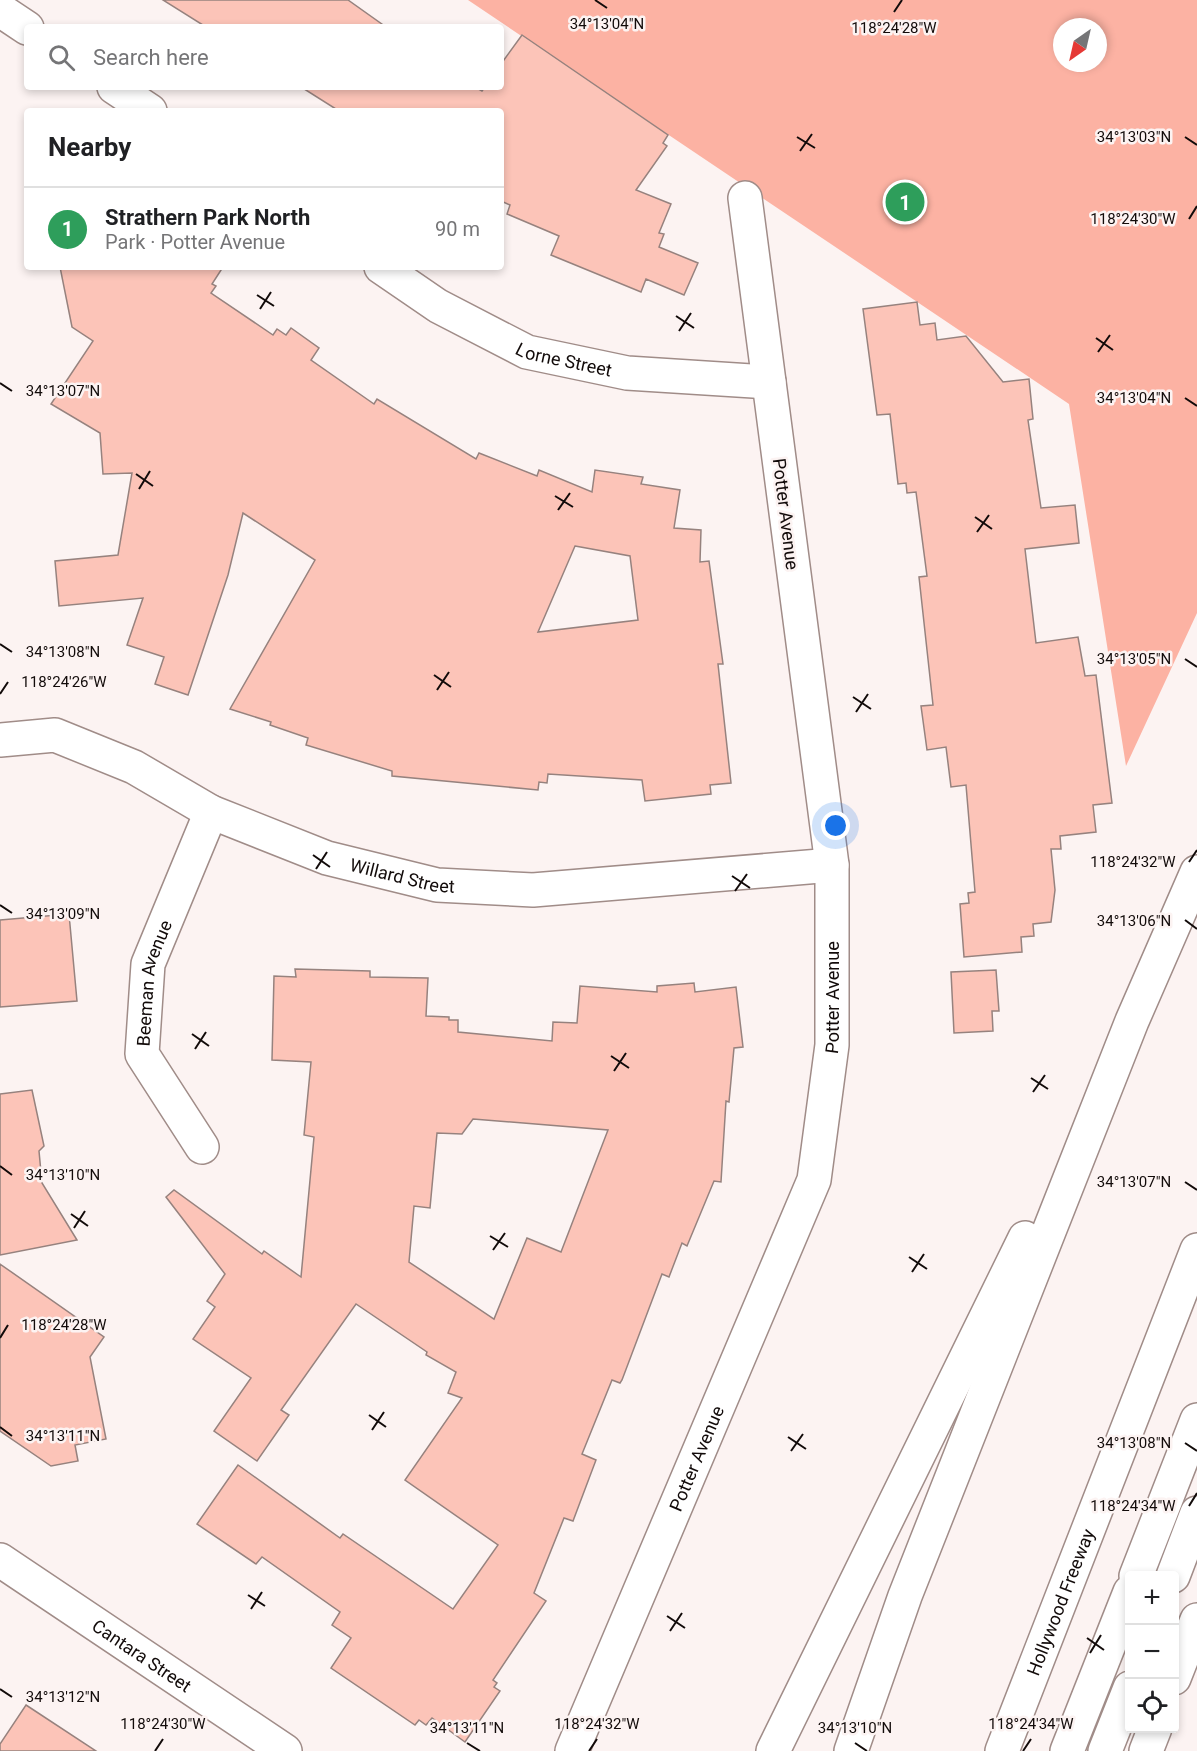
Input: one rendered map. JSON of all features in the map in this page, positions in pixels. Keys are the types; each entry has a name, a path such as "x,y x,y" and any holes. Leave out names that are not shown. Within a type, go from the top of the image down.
{"main road":[{"path":"0,10 24,26"},
{"path":"118,90 146,108"},
{"name":"Potter Avenue","path":"572,1751 814,1180 832,1045 832,865 745,198"},
{"name":"Lorne Street","path":"385,270 438,306 527,352 627,373 769,382"},
{"name":"Willard Street","path":"0,740 55,735 134,767 211,812 327,858 437,885 533,890 832,865"},
{"name":"Beeman Avenue","path":"202,1147 142,1054 148,964 211,812"},
{"path":"851,1751 905,1596 1132,1021 1197,872"},
{"path":"773,1751 1132,1021"},
{"name":"Hollywood Freeway","path":"1002,1751 1197,1251"},
{"path":"1138,1571 1197,1420"},
{"path":"1175,1571 1197,1513"},
{"name":"Cantara Street","path":"0,1560 285,1751"},
{"path":"1067,1751 1125,1605"},
{"path":"1179,1665 1197,1620"},
{"path":"1105,1751 1125,1701"},
{"path":"1146,1751 1153,1733"}],"shaded area":[{"path":"468,0 1197,0 1197,613 1126,766 1069,404"}],"building":[{"path":"163,0 348,0 382,24 201,24"},
{"path":"522,35 668,135 663,143 667,146 636,190 671,204 659,233 664,234 659,247 698,263 684,295 646,279 641,292 551,255 559,236 507,214 510,205 504,202 504,108 334,108 306,90 504,90 504,60"},
{"path":"61,270 221,270 212,284 216,286 211,293 273,335 277,329 286,335 291,328 319,348 311,360 374,404 377,399 476,459 479,453 537,476 539,470 592,492 595,470 643,477 641,484 680,490 674,528 701,530 700,562 709,561 723,664 718,664 731,783 710,785 711,794 645,801 642,780 548,774 547,783 539,782 538,790 392,776 392,771 306,745 308,738 270,725 271,722 230,709 315,560 243,513 228,575 188,695 155,684 164,657 127,645 143,598 59,606 55,561 118,555 132,473 103,474 100,433 51,404 93,341 72,327","holes":["575,546 630,556 638,620 538,632"]},
{"path":"917,302 920,325 935,323 937,340 966,336 1003,382 1029,379 1033,419 1028,420 1041,508 1075,505 1079,543 1025,549 1036,643 1078,637 1085,676 1096,675 1112,803 1093,805 1096,832 1060,836 1061,849 1051,849 1055,890 1051,922 1033,924 1034,936 1021,937 1022,952 964,957 960,904 969,903 968,893 975,892 966,785 951,787 946,747 927,750 921,706 933,705 919,577 927,576 916,492 907,493 906,483 898,484 890,414 877,415 863,309"},
{"path":"69,914 77,1001 0,1007 0,920"},
{"path":"295,969 370,971 370,977 428,978 426,1016 449,1017 449,1020 458,1020 458,1032 552,1041 553,1022 577,1023 580,986 657,992 657,986 694,983 695,992 736,987 743,1047 734,1048 729,1102 726,1101 721,1182 714,1181 687,1246 682,1243 669,1277 662,1274 622,1380 620,1383 612,1380 582,1454 596,1460 573,1521 564,1518 534,1593 546,1601 493,1680 497,1683 494,1687 500,1691 465,1742 432,1718 426,1725 419,1720 415,1725 331,1668 351,1638 332,1625 340,1612 262,1557 256,1564 197,1524 238,1465 340,1538 343,1534 453,1609 498,1545 405,1480 462,1398 448,1393 456,1372 426,1355 427,1352 356,1304 281,1410 289,1415 257,1461 214,1431 251,1378 193,1339 215,1307 207,1301 225,1274 166,1197 174,1190 262,1254 264,1251 301,1277 314,1137 304,1135 311,1062 272,1060 274,976 296,977","holes":["473,1119 608,1130 561,1252 527,1238 494,1319 409,1262 414,1206 430,1208 437,1133 462,1134"]},
{"path":"996,970 999,1011 992,1011 993,1031 954,1033 951,972"},
{"path":"32,1090 44,1146 39,1151 42,1183 77,1240 0,1255 0,1094"},
{"path":"0,1264 104,1337 90,1357 106,1439 75,1445 78,1461 51,1466 0,1431"},
{"path":"26,1705 96,1751 0,1751 0,1744"}],"place":[{"name":"Strathern Park North","path":"905,202"}]}
